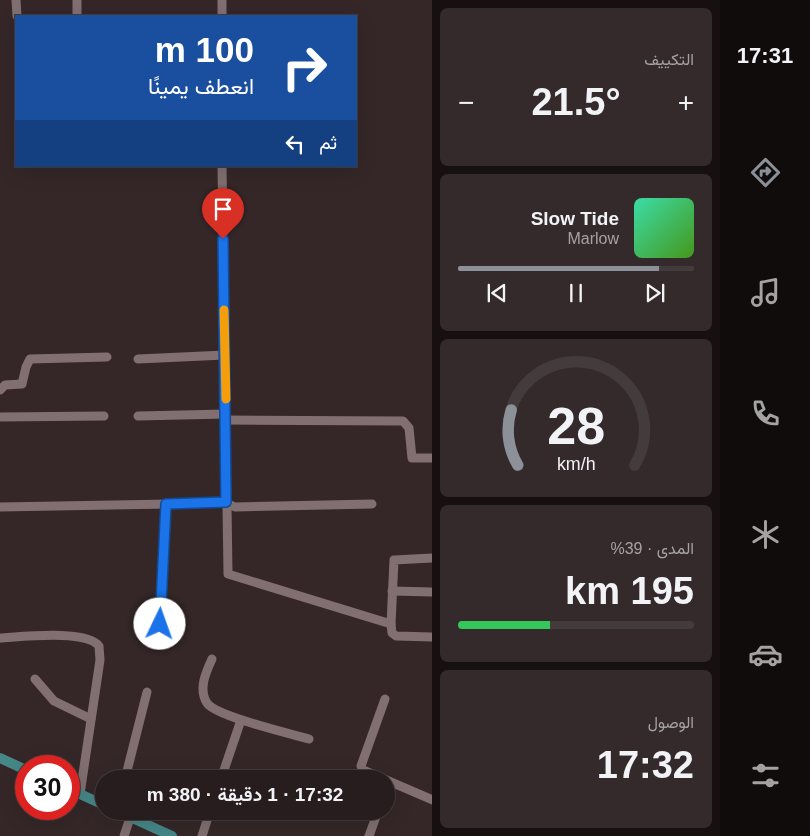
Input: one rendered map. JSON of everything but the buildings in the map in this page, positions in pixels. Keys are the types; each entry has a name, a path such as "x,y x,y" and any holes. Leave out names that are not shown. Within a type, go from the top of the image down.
{"main road":[{"path":"0,758 15,765"},
{"path":"80,794 95,801"},
{"path":"135,820 172,836"}],"street":[{"path":"16,0 17,15"},
{"path":"77,0 77,15"},
{"path":"222,0 222,15"},
{"path":"222,167 227,572 230,576 392,624"},
{"path":"138,359 225,355"},
{"path":"0,390 5,385 22,384 30,359 107,357"},
{"path":"0,417 104,416"},
{"path":"138,416 403,421 409,428 412,458 432,458"},
{"path":"0,507 226,502 235,507 372,504"},
{"path":"160,624 166,504"},
{"path":"432,558 394,560 392,632 396,636 432,637"},
{"path":"392,591 432,592"},
{"path":"0,638 47,635 87,639 97,642 101,651 80,794"},
{"path":"212,659 203,685 207,703 216,710 241,720 309,739"},
{"path":"35,680 54,701 91,719"},
{"path":"127,770 147,692"},
{"path":"364,770 361,766 385,699"},
{"path":"224,770 241,720"},
{"path":"395,785 432,800"},
{"path":"124,836 129,820"},
{"path":"202,836 207,820"},
{"path":"369,836 375,820"}],"slow traffic":[{"path":"224,310 226,399"}],"route":[{"path":"160,624 166,504 226,502 223,239"}]}
